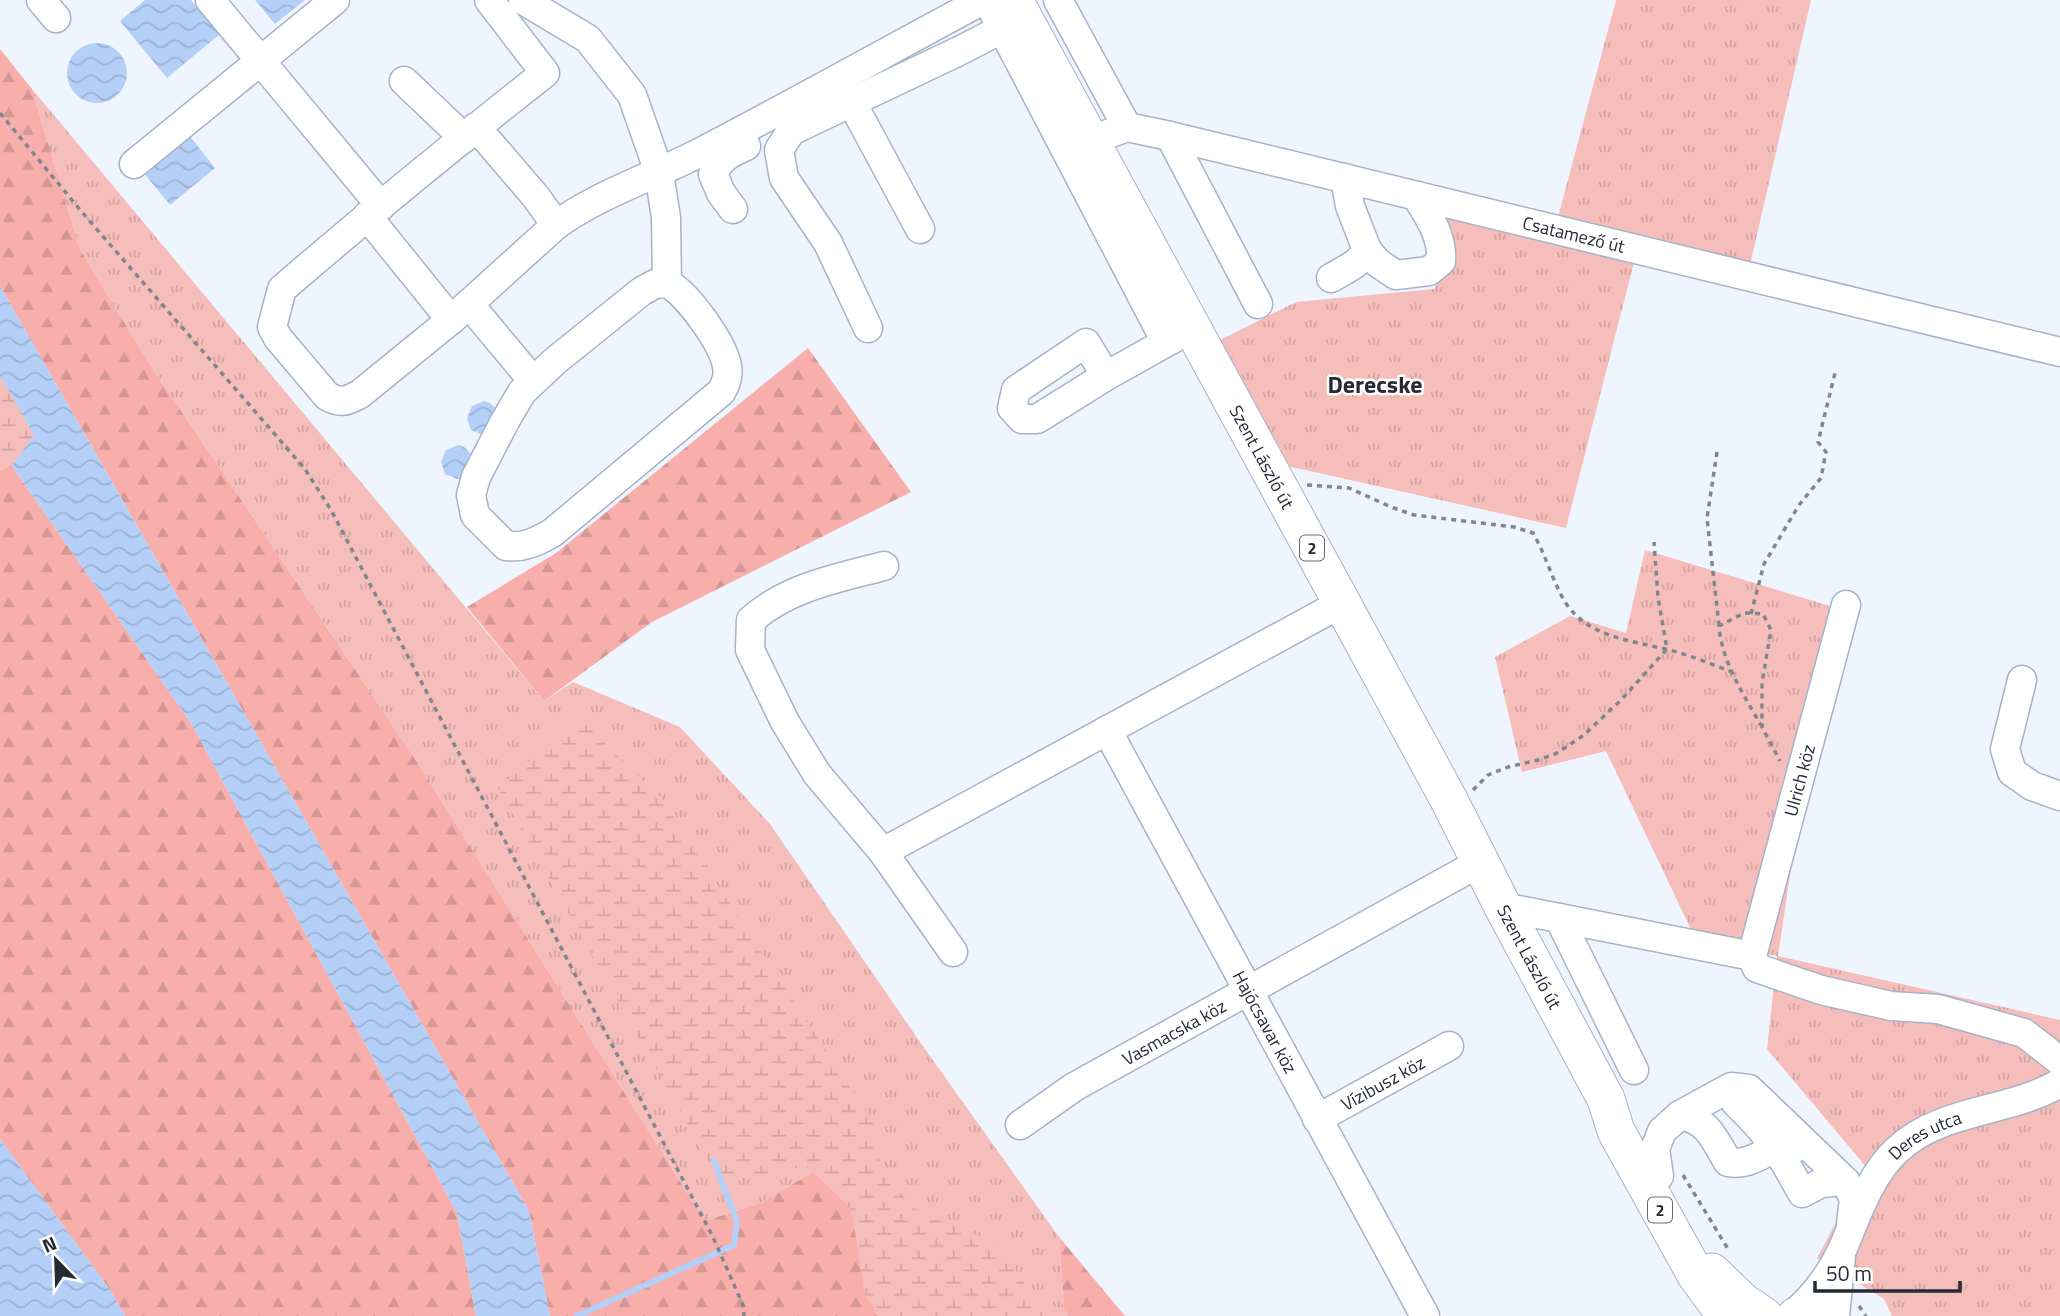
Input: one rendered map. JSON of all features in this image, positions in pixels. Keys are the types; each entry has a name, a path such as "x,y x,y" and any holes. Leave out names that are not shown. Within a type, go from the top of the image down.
{"main road":[{"name":"Szent László út","path":"1012,14 1089,141 1179,335 1277,484 1449,800 1479,863 1606,1099"},
{"name":"2","path":"1606,1099 1670,1171 1713,1273 1742,1301 1764,1316"},
{"name":"2","path":"1606,1099 1616,1131 1696,1276 1726,1316"},
{"path":"1796,1316 1829,1302"}],"street":[{"path":"210,0 260,59 374,211 460,312 533,381"},
{"path":"134,164 335,0"},
{"path":"489,0 545,73 282,289 272,327 278,338 327,396 344,402 360,394 460,312 556,225 621,188 758,122 985,0 1012,14 1179,335 1106,376"},
{"path":"523,0 589,39 632,95 659,172 666,218 667,283"},
{"path":"1058,0 1127,127 1089,141"},
{"path":"733,209 721,193 713,174 717,163 726,155 770,136 791,131 1012,14"},
{"path":"404,81 470,132 536,197 556,225"},
{"path":"851,101 920,229"},
{"name":"Csatamező út","path":"1127,127 2060,352"},
{"path":"791,131 779,150 784,178 828,243 868,328"},
{"path":"1170,136 1258,304"},
{"path":"1345,178 1350,206 1367,250 1378,263 1396,275 1429,271 1441,261 1442,248 1436,232 1416,196"},
{"path":"1331,278 1364,257 1367,250"},
{"path":"667,283 678,288 721,347 728,368 727,381 721,392 552,533 535,543 506,546 475,515 471,495 476,477 522,392 555,361 642,290 655,284 667,283"},
{"path":"884,566 811,585 765,607 751,620 750,650 785,722 817,774 883,852 953,952"},
{"path":"883,852 1342,603"},
{"name":"Ulrich köz","path":"1752,956 1846,605"},
{"path":"2022,680 2005,749 2012,772 2032,786 2060,796"},
{"name":"Hajócsavar köz","path":"1107,730 1425,1316"},
{"name":"Vasmacska köz","path":"1020,1125 1074,1087 1479,863"},
{"path":"1503,908 1559,918 1687,955 1752,956 1757,968 1821,990 1891,1006 1938,1009 2024,1033 2060,1061"},
{"path":"1559,918 1634,1070"},
{"name":"Vízibusz köz","path":"1317,1119 1450,1046"},
{"name":"Deres utca","path":"1791,1316 1809,1301 1846,1238 1881,1168 1897,1150 1917,1135 1967,1114 2041,1094 2060,1083"},
{"path":"1670,1171 1655,1149 1662,1131 1680,1115 1731,1087 1749,1089 1845,1181 1854,1199 1829,1302 1835,1316"},
{"path":"1713,1097 1735,1101 1759,1125 1777,1147 1802,1193 1821,1183 1845,1181"},
{"path":"1680,1115 1696,1118 1707,1128 1728,1161 1743,1164 1777,1147 1806,1151 1823,1160"}],"path":[{"path":"0,113 80,211 305,469 331,510 712,1235 743,1306 744,1316"},
{"path":"1751,614 1764,564 1799,505 1821,478 1826,452 1818,442 1836,369"},
{"path":"1717,452 1707,518 1721,645 1732,672 1780,760 1794,799"},
{"path":"1277,484 1349,488 1414,515 1514,527 1533,533 1566,604 1592,629 1626,642 1667,649 1732,672"},
{"path":"1654,542 1658,598 1667,649"},
{"path":"1719,626 1744,613 1763,614 1771,630 1762,683 1762,727"},
{"path":"1476,788 1488,775 1508,767 1538,761 1557,753 1584,735 1621,700 1667,649"},
{"path":"1670,1171 1684,1178 1731,1254"},
{"path":"1829,1302 1848,1292 1866,1316"}],"green space":[{"path":"1616,0 1811,0 1750,265 1639,243 1566,528 1287,466 1210,345 1296,302 1434,289 1451,260 1429,191 1557,221"},
{"path":"0,49 32,89 80,249 147,360 410,751 705,1221 763,1202 829,1162 923,1316 550,1316 529,1211 0,286"},
{"path":"32,89 544,701 573,682 680,727 770,824 1059,1237 1064,1310 1068,1316 923,1316 829,1162 763,1202 705,1221 410,751 147,360 80,249"},
{"path":"808,348 911,492 652,622 544,701 467,607 556,553"},
{"path":"0,376 34,435 12,466 191,723 457,1213 476,1316 125,1316 110,1290 0,1139"},
{"path":"0,376 34,435 12,466 0,471"},
{"path":"1645,550 1830,606 1778,956 2060,1020 2060,1316 1892,1316 1884,1299 1817,1258 1866,1167 1767,1049 1777,956 1696,940 1606,751 1522,772 1495,657 1570,616 1626,633"},
{"path":"578,717 661,798 874,1124 881,1172 919,1213 998,1243 1046,1316 878,1316 865,1294 851,1209 807,1166 721,1184 498,788"},
{"path":"1059,1237 1125,1316 1068,1316 1064,1310"}],"water":[{"path":"145,0 191,0 220,34 167,78 120,21"},
{"path":"255,0 305,0 275,24"},
{"path":"91,43 103,43 122,56 127,73 125,85 114,98 103,103 91,103 72,90 67,79 67,67 80,48"},
{"path":"189,135 215,168 170,205 143,172"},
{"path":"0,286 529,1211 550,1316 476,1316 457,1213 191,723 12,466 34,435 0,376"},
{"path":"484,401 500,412 483,435 471,430 467,418 472,406"},
{"path":"458,445 473,456 464,478 457,479 445,474 441,462 446,450"},
{"path":"0,1139 110,1290 125,1316 0,1316"}],"waterway":[{"path":"577,1316 734,1245 737,1222 714,1161"}],"district":[{"name":"Derecske","path":"1375,384"}]}
